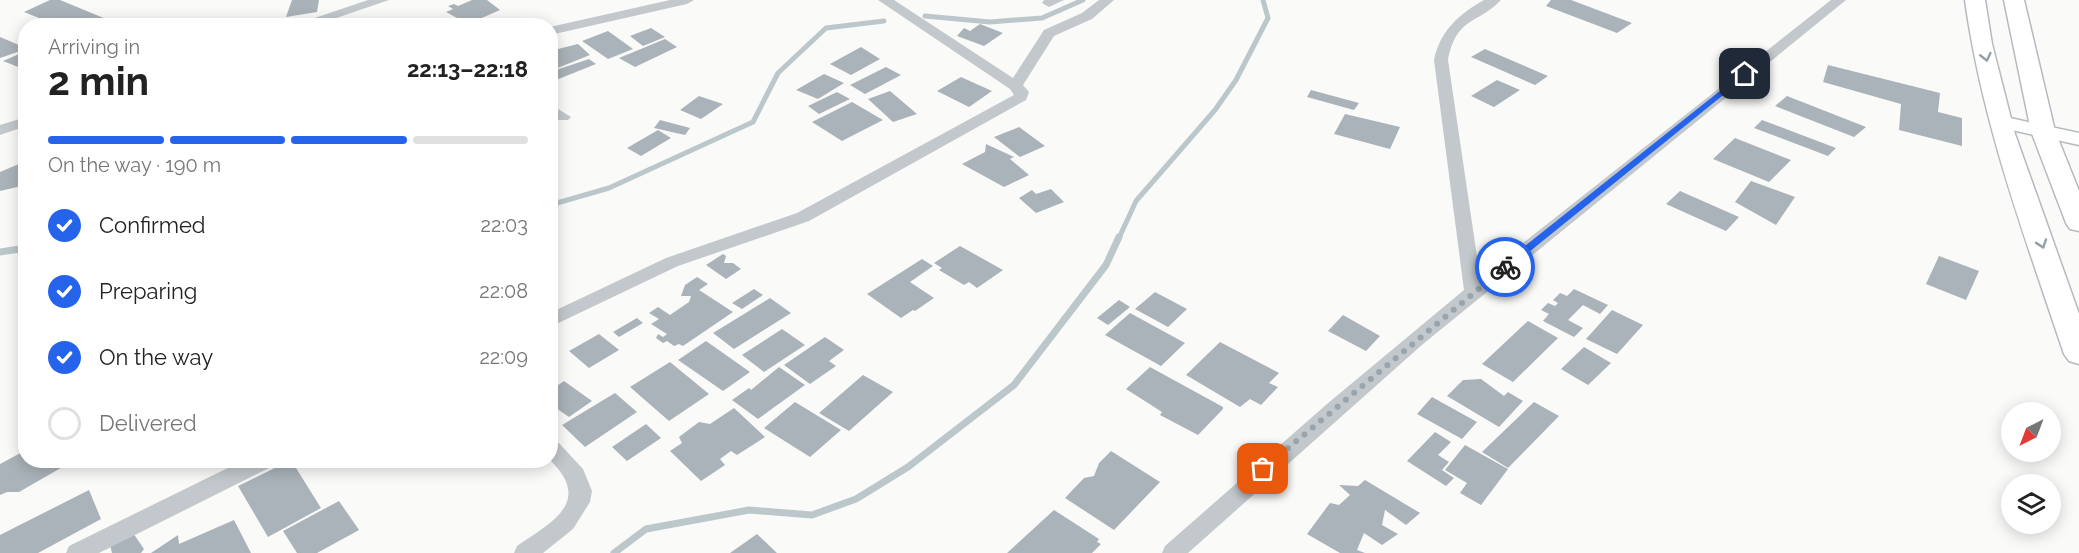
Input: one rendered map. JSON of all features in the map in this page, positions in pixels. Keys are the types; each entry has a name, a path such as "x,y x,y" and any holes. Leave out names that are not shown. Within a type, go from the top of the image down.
{"main road":[{"path":"1975,0 1978,24 2003,128 2079,354"},
{"path":"2014,0 2046,137 2079,223"},
{"path":"2003,128 2046,137 2079,139"},
{"path":"2046,137 2079,150"}],"street":[{"path":"323,18 382,0"},
{"path":"558,29 687,0"},
{"path":"558,317 672,262 803,217 1014,104 1021,98 1022,92 1016,86 885,0"},
{"path":"1016,86 1049,33 1087,16 1107,0"},
{"path":"1473,292 1442,60 1443,46 1449,34 1472,12 1494,0"},
{"path":"1173,553 1279,455 1473,292 1839,0"},
{"path":"0,130 18,124"},
{"path":"525,553 565,524 580,500 579,479 558,456"},
{"path":"77,553 249,468"}],"building":[{"path":"50,0 60,0 104,18 39,18 24,12"},
{"path":"292,0 319,0 317,12 286,17"},
{"path":"472,0 487,0 500,10 482,18 457,18 446,12 453,9 448,6 454,4 458,6"},
{"path":"1551,0 1571,0 1632,23 1617,33 1546,6"},
{"path":"980,24 1003,33 984,46 957,36 964,28 970,31"},
{"path":"651,28 665,37 643,46 630,36"},
{"path":"608,31 633,49 608,59 582,41"},
{"path":"0,37 18,45 18,52 0,58"},
{"path":"665,39 677,47 635,67 619,58"},
{"path":"578,44 590,55 558,68 558,49"},
{"path":"861,47 880,59 851,75 830,64"},
{"path":"1485,49 1548,76 1535,85 1471,57"},
{"path":"18,54 18,67 3,61"},
{"path":"589,59 596,64 558,79 558,69"},
{"path":"1828,65 1940,93 1938,112 1962,118 1962,146 1899,130 1901,104 1823,82"},
{"path":"886,67 901,75 865,94 850,85"},
{"path":"824,74 844,83 818,99 796,90"},
{"path":"961,77 992,91 969,107 937,91"},
{"path":"1497,80 1520,90 1494,107 1471,96"},
{"path":"1311,90 1359,103 1354,110 1307,97"},
{"path":"890,91 917,114 893,122 868,99"},
{"path":"837,92 850,99 819,114 808,106"},
{"path":"699,96 723,104 701,119 680,110"},
{"path":"1787,96 1866,127 1854,137 1775,106"},
{"path":"852,102 883,120 842,141 812,122"},
{"path":"1345,114 1400,127 1390,149 1334,134"},
{"path":"660,120 690,128 685,135 654,128"},
{"path":"1762,120 1836,148 1828,156 1754,128"},
{"path":"1019,127 1045,146 1020,157 994,137"},
{"path":"658,130 671,138 641,156 627,148"},
{"path":"1735,138 1791,160 1769,182 1713,159"},
{"path":"986,144 1014,157 1010,159 1029,175 1004,187 962,164 985,152"},
{"path":"18,164 18,187 0,191 0,172"},
{"path":"1751,181 1795,197 1776,225 1735,202"},
{"path":"1051,189 1064,202 1036,213 1019,198 1032,190 1036,194"},
{"path":"1680,191 1739,217 1726,231 1666,204"},
{"path":"960,246 1003,270 977,288 969,282 964,285 939,270 942,268 934,263"},
{"path":"723,254 726,256 724,263 733,263 741,269 726,279 706,265"},
{"path":"1939,256 1979,271 1966,300 1926,284"},
{"path":"922,259 933,266 910,282 934,298 915,311 901,318 867,294"},
{"path":"697,277 708,284 699,290 733,312 683,346 679,344 674,346 667,341 663,343 656,338 658,334 663,337 667,334 651,324 659,319 649,313 658,307 670,315 689,302 691,296 681,296 685,285"},
{"path":"754,289 763,295 742,309 732,303"},
{"path":"1574,289 1608,305 1600,314 1583,305 1568,320 1583,328 1574,337 1543,321 1549,314 1541,310 1548,303 1555,306 1558,303 1553,300 1560,293 1567,296"},
{"path":"1155,292 1187,309 1168,327 1135,309"},
{"path":"770,298 791,313 734,349 713,333"},
{"path":"1119,300 1130,307 1108,325 1097,318"},
{"path":"1612,310 1643,325 1617,354 1586,339"},
{"path":"1130,313 1185,343 1161,366 1105,335"},
{"path":"1343,315 1380,336 1366,351 1328,331"},
{"path":"637,318 643,323 619,337 613,332"},
{"path":"1528,321 1558,338 1513,382 1482,364"},
{"path":"782,329 805,345 764,372 742,355"},
{"path":"599,334 619,350 589,368 569,351"},
{"path":"825,337 844,350 829,361 836,366 810,384 784,365"},
{"path":"706,341 750,372 723,391 678,360"},
{"path":"1220,342 1279,373 1269,383 1278,387 1261,405 1250,399 1240,407 1186,375"},
{"path":"1584,347 1611,363 1588,385 1561,369"},
{"path":"670,362 709,394 669,421 630,387"},
{"path":"779,367 805,385 758,419 732,400 749,388 751,390"},
{"path":"1150,367 1223,409 1198,435 1160,415 1162,412 1126,389"},
{"path":"863,375 893,392 849,431 819,413"},
{"path":"1481,379 1504,396 1508,392 1523,401 1499,427 1447,396 1463,380"},
{"path":"564,381 592,401 569,417 558,409 558,385"},
{"path":"615,393 637,412 585,447 562,425"},
{"path":"1432,397 1477,422 1462,439 1417,414"},
{"path":"795,402 841,430 810,457 764,428"},
{"path":"1534,402 1559,416 1508,468 1482,452"},
{"path":"734,408 765,437 737,455 731,451 720,459 725,465 701,481 670,451 682,443 679,437 699,422 710,424"},
{"path":"646,424 661,438 627,461 612,447"},
{"path":"1435,432 1451,442 1438,455 1449,462 1442,470 1454,478 1446,486 1407,461"},
{"path":"1465,445 1508,469 1481,505 1460,493 1467,483 1445,470"},
{"path":"1111,451 1160,482 1114,530 1065,498 1084,478 1094,476 1099,463"},
{"path":"18,454 18,468 61,468 19,492 7,492 0,495 0,464"},
{"path":"275,468 296,468 321,508 268,537 238,486"},
{"path":"1365,480 1420,513 1406,525 1385,510 1382,525 1398,534 1382,545 1364,533 1357,550 1365,553 1340,553 1307,534 1330,503 1339,505 1350,495 1339,485 1358,486"},
{"path":"89,490 101,519 38,553 0,553 0,535"},
{"path":"339,501 359,530 317,553 297,553 283,531"},
{"path":"1054,510 1099,539 1097,542 1101,544 1092,553 1007,553"},
{"path":"234,520 251,553 151,553 178,535 179,544"},
{"path":"133,533 144,549 141,553 112,553 110,545"},
{"path":"757,534 777,553 730,553"}],"waterway":[{"path":"925,16 990,22 1042,18 1083,0"},
{"path":"1119,238 1136,201 1215,110 1236,80 1268,18 1263,0"},
{"path":"558,203 609,188 753,122 778,73 826,28 884,21"},
{"path":"614,553 646,529 749,510 812,515 856,499 908,467 1014,385 1106,265 1119,237"},
{"path":"0,252 18,249"}],"way so far":[{"path":"1263,469 1505,267"}],"route":[{"path":"1505,267 1745,74"}]}
